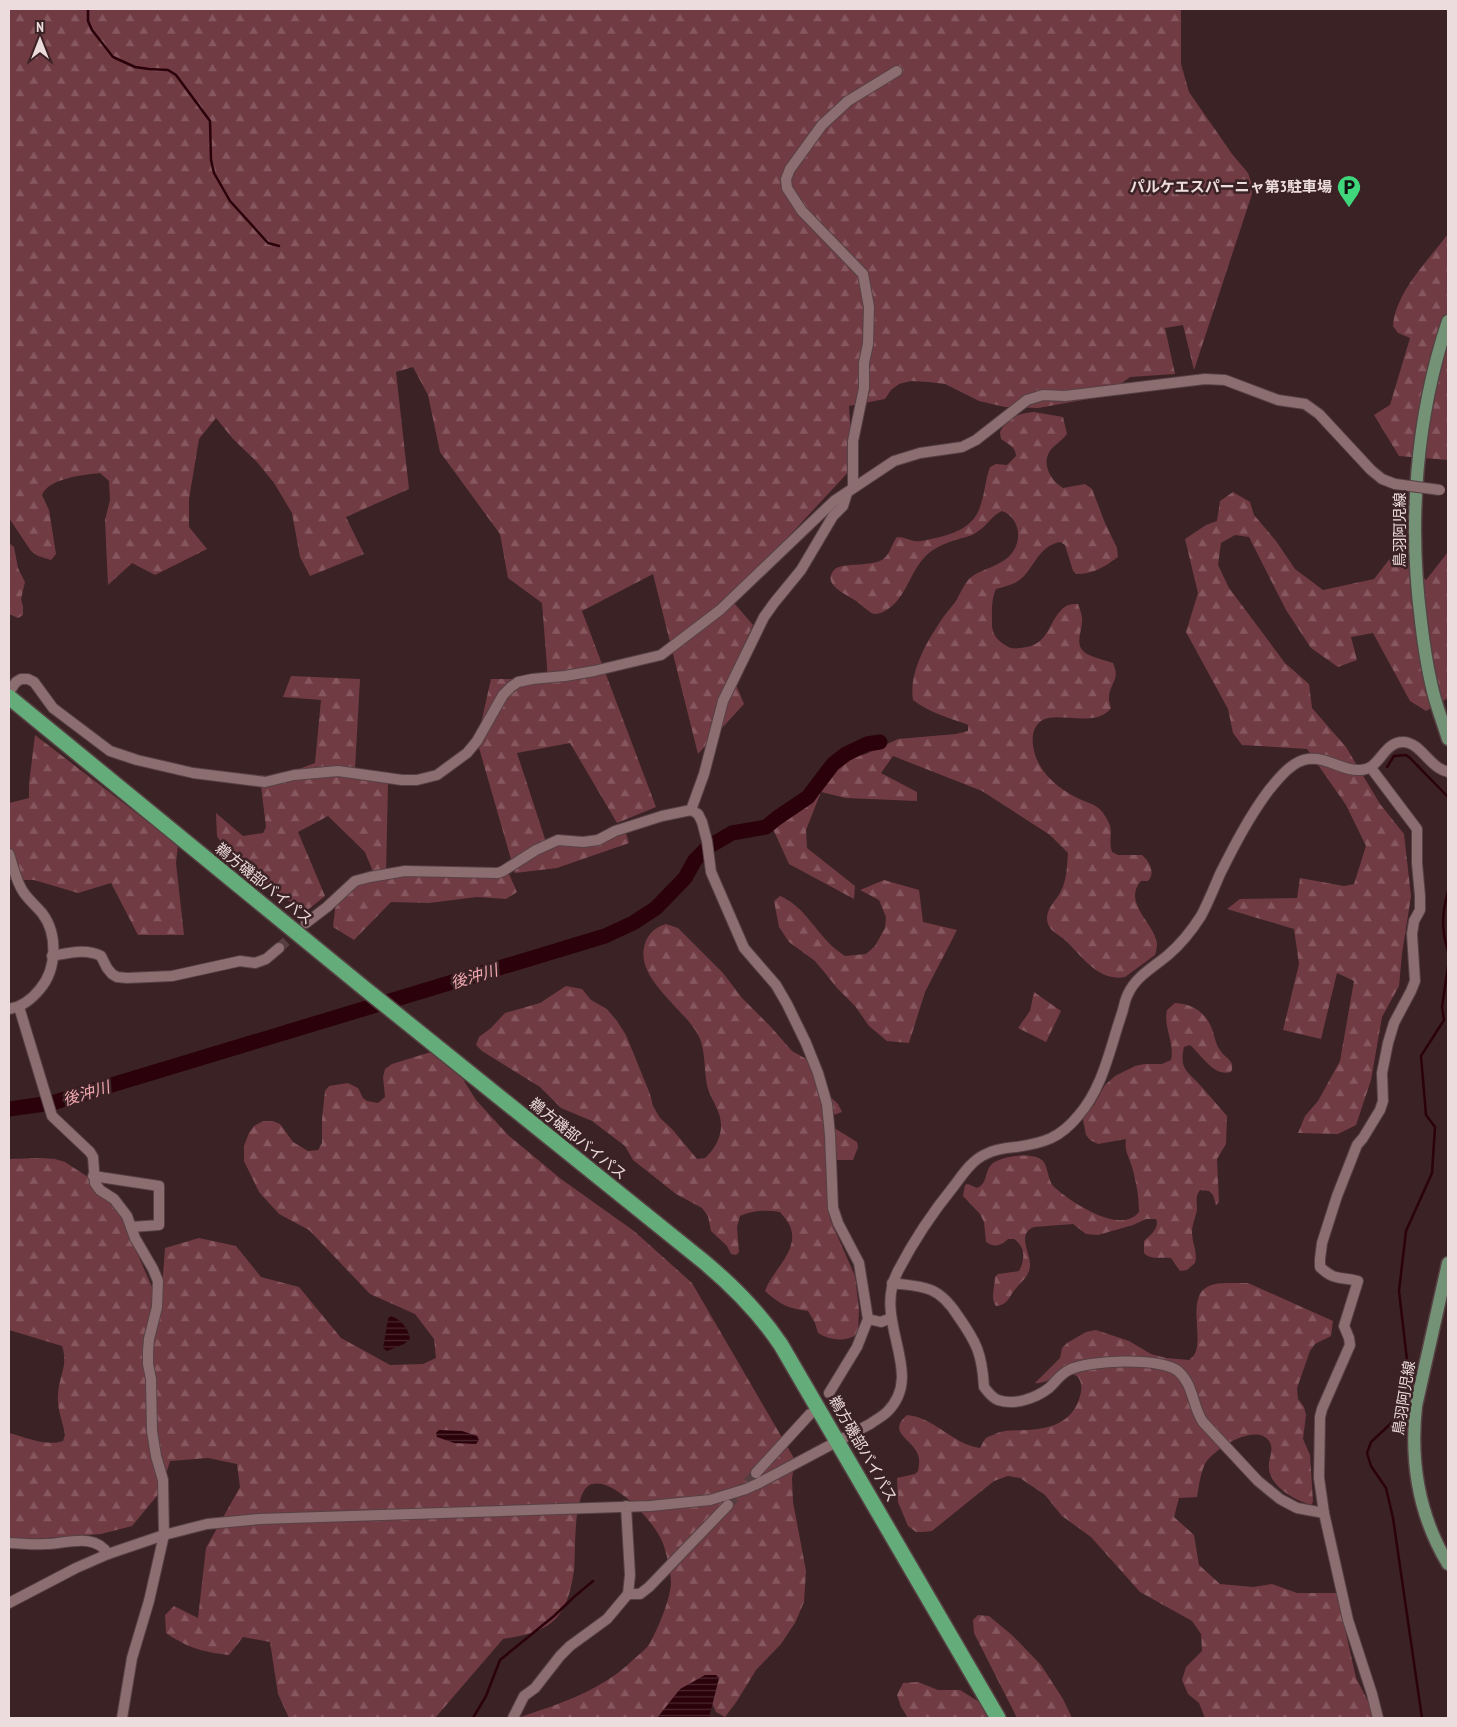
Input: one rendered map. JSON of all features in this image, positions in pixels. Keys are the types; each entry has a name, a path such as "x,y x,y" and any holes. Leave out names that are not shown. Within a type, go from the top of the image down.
{"highway":[{"name":"鵜方磯部バイパス","path":"9,697 396,1015 732,1286 769,1326 796,1369 998,1718"}],"main road":[{"name":"鳥羽阿児線","path":"1448,321 1432,373 1425,410 1417,480 1414,542 1417,594 1425,656 1435,699 1448,739"},
{"name":"鳥羽阿児線","path":"1448,1263 1416,1406 1413,1448 1416,1478 1429,1528 1448,1564"}],"street":[{"path":"691,810 704,774 723,701 764,617 800,570 833,516 843,506 850,490 852,441 864,388 864,363 868,344 869,307 863,274 802,211 787,188 786,179 790,169 822,125 848,101 897,71"},
{"path":"9,692 16,682 21,679 28,679 34,682 53,708 110,751 137,760 193,773 265,782 294,775 338,771 416,780 437,776 466,753 477,741 503,695 510,687 518,682 594,671 661,654 720,610 834,501 850,490 894,461 920,453 962,447 976,440 1026,400 1043,395 1065,396 1205,379 1225,380 1278,400 1304,404 1319,414 1371,470 1382,479 1395,484 1444,489"},
{"path":"9,1603 58,1576 108,1554 164,1535 207,1524 260,1519 683,1504 710,1500 759,1483 870,1424 886,1413 895,1402 901,1390 903,1377 890,1318 892,1283 932,1212 975,1161 987,1153 1000,1149 1042,1143 1055,1137 1077,1118 1088,1103 1101,1076 1128,993 1144,974 1168,956 1197,921 1238,838 1252,814 1276,781 1296,763 1307,759 1330,761 1356,770 1371,768 1391,746 1404,741 1411,744 1438,768 1448,772"},
{"path":"1371,768 1417,829 1420,910 1414,921 1412,934 1415,981 1412,991 1394,1023 1388,1043 1382,1073 1384,1101 1376,1117 1356,1145 1322,1243 1320,1267 1329,1275 1338,1279 1358,1281 1344,1326 1349,1338 1348,1350 1322,1409 1320,1418 1319,1478 1324,1513 1348,1620 1378,1718"},
{"path":"306,923 355,882 362,879 380,874 406,871 498,872 503,871 536,850 558,840 583,842 598,840 615,831 662,816 691,810 698,814 707,841 711,872 744,948 776,986 787,1004 818,1073 826,1104 833,1208 838,1224 859,1263 868,1319 857,1347 830,1393"},
{"path":"9,854 23,892 43,914 51,928 52,956 47,978 42,987 34,996 14,1008 52,1116 90,1152 93,1157 94,1183 100,1190 114,1199 127,1216 158,1281 157,1307 149,1338 148,1351 151,1379 152,1431 156,1456 163,1480 164,1535 149,1601 132,1658 122,1718"},
{"path":"52,956 86,951 94,952 101,956 106,968 112,974 117,977 127,978 172,976 240,960 254,963 266,958 279,948"},
{"path":"93,1176 159,1186 159,1225 131,1227"},
{"path":"892,1283 932,1290 949,1302 975,1340 983,1367 984,1387 998,1400 1010,1402 1031,1398 1050,1387 1066,1371 1090,1364 1149,1363 1172,1368 1187,1383 1195,1400 1197,1412 1203,1422 1258,1481 1280,1499 1297,1508 1324,1513"},
{"path":"868,1319 881,1322 890,1318"},
{"path":"756,1473 810,1414"},
{"path":"628,1594 640,1594 649,1587 728,1505"},
{"path":"513,1718 524,1696 535,1688 560,1656 570,1646 607,1619 628,1594 630,1575 626,1506"},
{"path":"9,1543 45,1544 84,1540 104,1548 108,1554"}],"green space":[{"path":"9,9 1181,9 1181,64 1189,92 1232,154 1248,173 1252,194 1194,370 1183,325 1165,328 1175,374 1130,377 1105,396 1038,408 1005,407 979,401 945,384 911,381 899,384 891,390 885,399 849,406 853,467 778,548 728,596 753,625 731,673 744,704 698,754 653,574 582,611 656,807 617,823 570,743 517,753 546,842 589,846 625,830 629,843 557,868 515,873 477,741 491,679 548,679 542,603 508,578 500,534 440,452 428,395 413,367 396,372 409,489 346,517 364,554 310,576 300,557 292,513 274,483 216,418 199,439 189,499 189,527 207,549 155,575 132,563 108,585 105,520 110,500 109,481 100,473 76,476 59,481 46,489 42,495 49,510 56,554 51,560 38,556 31,551 9,518"},
{"path":"1448,234 1448,460 1399,456 1374,415 1390,405 1410,338 1398,333 1393,326 1395,313 1414,277"},
{"path":"1034,412 1063,417 1067,434 1047,456 1047,467 1051,477 1063,488 1085,484 1092,489 1117,548 1118,557 1098,569 1088,573 1076,574 1073,571 1065,545 1060,542 1052,544 1041,554 1023,577 1010,585 996,589 992,611 992,628 997,639 1009,647 1016,649 1030,646 1044,637 1060,611 1070,604 1078,604 1082,618 1079,644 1083,651 1093,657 1113,663 1115,668 1116,675 1109,695 1111,708 1104,714 1096,717 1056,717 1041,721 1035,729 1033,742 1035,755 1044,772 1066,792 1095,806 1103,813 1111,829 1110,841 1112,852 1118,855 1142,855 1151,867 1150,878 1148,881 1141,881 1136,889 1135,897 1137,905 1155,935 1157,943 1156,952 1155,955 1125,977 1115,978 1099,972 1053,931 1047,922 1047,914 1050,907 1063,887 1068,853 1050,835 982,791 893,756 881,773 917,792 917,801 846,798 821,792 806,830 807,848 855,886 854,899 789,864 773,829 804,806 838,767 857,756 866,754 898,739 956,734 968,731 968,725 932,711 913,700 913,680 919,660 929,640 968,580 1003,561 1012,553 1017,541 1018,529 1012,518 1002,511 975,533 944,544 930,552 918,565 902,594 892,606 881,613 872,613 841,592 832,584 831,574 838,567 880,561 888,553 897,537 923,541 953,533 966,526 977,515 990,467 996,464 1007,465 1016,456 1013,448 1001,439 1000,432 1006,423 1014,417"},
{"path":"1233,492 1250,502 1254,515 1276,541 1295,569 1323,590 1374,579 1395,552 1426,580 1448,552 1448,698 1426,711 1410,701 1373,633 1351,637 1357,660 1338,667 1311,648 1286,610 1249,537 1235,535 1221,543 1218,565 1229,588 1285,663 1309,684 1312,708 1346,747 1380,804 1404,834 1411,896 1399,986 1382,1017 1371,1080 1356,1125 1338,1134 1298,1133 1305,1116 1318,1101 1340,1061 1354,981 1337,973 1321,1039 1283,1030 1299,964 1294,929 1227,909 1240,899 1297,898 1300,878 1344,886 1354,884 1366,846 1346,805 1307,749 1242,745 1233,733 1228,709 1186,632 1198,593 1185,539 1206,525 1217,521 1220,501"},
{"path":"9,543 14,547 18,568 25,582 21,599 23,615 18,618 9,614"},
{"path":"291,676 360,679 355,769 388,782 386,873 509,874 517,892 506,899 477,897 429,903 391,902 354,940 333,927 337,893 371,875 372,869 365,852 328,816 298,832 325,896 305,912 232,862 217,836 216,813 243,836 263,833 266,827 261,786 231,779 232,772 277,777 315,763 321,700 283,697"},
{"path":"35,735 178,845 176,863 184,935 138,935 111,883 78,893 34,880 9,880 9,803 29,798"},
{"path":"884,880 919,890 923,922 957,930 925,992 909,1043 887,1041 869,1026 855,1006 815,961 789,942 779,927 774,901 780,896 795,905 823,937 845,956 866,954 875,946 885,928 886,917 879,900 860,890"},
{"path":"666,924 678,928 723,973 742,998 792,1051 808,1060 827,1094 838,1104 842,1112 831,1116 831,1126 857,1142 858,1147 853,1160 837,1160 829,1164 830,1219 855,1276 859,1310 858,1334 853,1337 838,1340 823,1336 818,1333 808,1311 785,1305 765,1291 789,1251 792,1242 789,1224 780,1212 760,1211 740,1216 737,1227 739,1252 736,1255 731,1254 727,1246 711,1231 708,1216 702,1208 676,1194 633,1160 625,1146 592,1121 561,1108 540,1087 482,1051 476,1045 479,1037 491,1028 505,1013 540,1003 566,986 582,989 591,1000 607,1009 626,1035 653,1106 660,1118 672,1129 697,1159 705,1158 718,1141 721,1123 719,1113 708,1089 702,1046 697,1033 690,1023 653,980 646,968 643,956 645,944 650,934"},
{"path":"1034,992 1061,1011 1046,1042 1018,1028 1030,1011"},
{"path":"1175,1003 1188,1005 1203,1015 1210,1025 1219,1048 1232,1065 1231,1072 1219,1071 1208,1064 1190,1045 1184,1047 1183,1065 1185,1069 1227,1116 1226,1144 1217,1159 1219,1202 1216,1205 1213,1195 1209,1191 1200,1190 1198,1192 1197,1209 1192,1232 1196,1255 1195,1263 1187,1270 1180,1271 1171,1258 1153,1257 1144,1253 1144,1241 1156,1228 1156,1219 1146,1219 1133,1225 1098,1235 1086,1234 1073,1224 1034,1227 1026,1234 1025,1239 1030,1261 1028,1274 1006,1302 996,1306 993,1296 995,1277 998,1274 1019,1271 1023,1258 1021,1246 1014,1239 1008,1239 998,1245 986,1242 984,1222 980,1214 963,1196 965,1185 968,1184 977,1188 980,1186 991,1165 1001,1159 1025,1155 1032,1156 1043,1161 1054,1187 1071,1200 1095,1214 1120,1220 1131,1218 1139,1212 1137,1189 1126,1150 1126,1139 1098,1144 1090,1140 1086,1135 1083,1120 1084,1115 1094,1105 1105,1085 1115,1076 1135,1066 1162,1064 1171,1060 1172,1047 1166,1016 1167,1010"},
{"path":"431,1052 447,1054 476,1100 508,1135 561,1179 634,1231 692,1283 795,1460 792,1478 793,1502 806,1571 804,1602 795,1623 781,1644 756,1670 725,1717 716,1712 710,1699 662,1718 517,1718 564,1702 608,1680 648,1646 663,1615 669,1597 671,1582 668,1561 662,1541 651,1523 633,1503 612,1488 601,1484 592,1484 586,1488 581,1497 576,1522 573,1576 569,1594 558,1616 540,1630 503,1639 435,1718 289,1718 278,1694 270,1642 243,1637 229,1655 196,1648 166,1633 165,1615 174,1606 198,1618 206,1548 240,1487 237,1464 208,1458 170,1461 161,1491 132,1526 101,1534 33,1539 9,1538 9,1433 50,1443 63,1441 65,1435 58,1401 58,1389 64,1366 62,1346 9,1330 9,1159 41,1158 65,1162 112,1196 152,1287 163,1276 165,1248 199,1238 236,1246 261,1277 299,1287 341,1338 390,1365 423,1364 436,1358 434,1339 415,1314 370,1294 309,1230 279,1214 259,1192 244,1161 244,1146 254,1126 263,1121 273,1121 280,1124 293,1142 308,1151 318,1150 322,1143 325,1091 329,1086 348,1083 358,1088 363,1098 367,1101 378,1103 385,1097 383,1077 385,1069 392,1064"},
{"path":"1248,1283 1333,1321 1331,1336 1315,1344 1310,1351 1297,1388 1298,1399 1304,1407 1306,1415 1303,1439 1310,1455 1313,1502 1311,1505 1304,1503 1289,1495 1276,1484 1269,1471 1271,1449 1269,1441 1263,1436 1255,1434 1245,1436 1225,1445 1210,1458 1202,1472 1197,1497 1179,1498 1174,1517 1194,1535 1199,1565 1220,1584 1253,1587 1272,1584 1297,1593 1337,1593 1356,1678 1375,1718 1205,1718 1199,1703 1188,1694 1182,1680 1186,1667 1202,1651 1201,1634 1192,1621 1140,1592 1091,1537 1062,1516 1045,1495 1020,1478 1008,1476 994,1481 932,1531 916,1532 908,1526 898,1502 897,1478 915,1474 918,1471 919,1465 919,1457 915,1449 903,1436 899,1427 901,1421 907,1415 926,1420 970,1446 980,1448 986,1438 1001,1432 1045,1428 1054,1425 1068,1417 1074,1410 1081,1392 1080,1380 1075,1375 1065,1374 1044,1382 1035,1383 1060,1358 1062,1348 1067,1343 1086,1332 1096,1330 1129,1341 1151,1354 1166,1358 1189,1360 1196,1351 1197,1306 1202,1291 1214,1284"},
{"path":"978,1615 989,1616 1013,1636 1041,1665 1063,1699 1072,1718 1017,1718 974,1633 973,1620"},
{"path":"918,1682 938,1690 960,1690 981,1703 988,1718 908,1718 901,1707 897,1695 903,1683"}],"shaded area":[{"path":"390,1316 397,1319 403,1325 408,1331 410,1339 404,1344 387,1351 383,1348"},
{"path":"439,1430 462,1431 477,1436 479,1440 476,1444 454,1443 437,1437 436,1433"},
{"path":"705,1675 716,1675 719,1678 709,1718 657,1718 680,1689"}],"waterway":[{"path":"88,9 88,21 92,30 113,57 135,67 168,70 176,75 210,121 211,160 214,173 230,201 268,243 279,246"},
{"name":"後沖川","path":"9,1109 52,1103 605,936 633,923 656,908 685,878 695,860 708,847 732,833 766,827 808,797 833,764 846,754 867,744 880,742"},
{"path":"1387,767 1394,756 1406,755 1448,797"},
{"path":"1448,891 1443,921 1448,951"},
{"path":"1422,1718 1393,1518 1386,1488 1371,1466 1367,1453 1371,1442 1399,1416 1405,1394 1408,1375 1399,1291 1406,1231 1432,1173 1435,1127 1426,1115 1421,1056 1444,1020 1442,1007 1448,966"},
{"path":"473,1718 486,1696 500,1660 593,1581"}],"tunnel":[{"path":"279,948 300,929"},
{"path":"728,1505 756,1473"}],"place":[{"name":"パルケエスパーニャ第3駐車場","path":"1349,208"}]}
